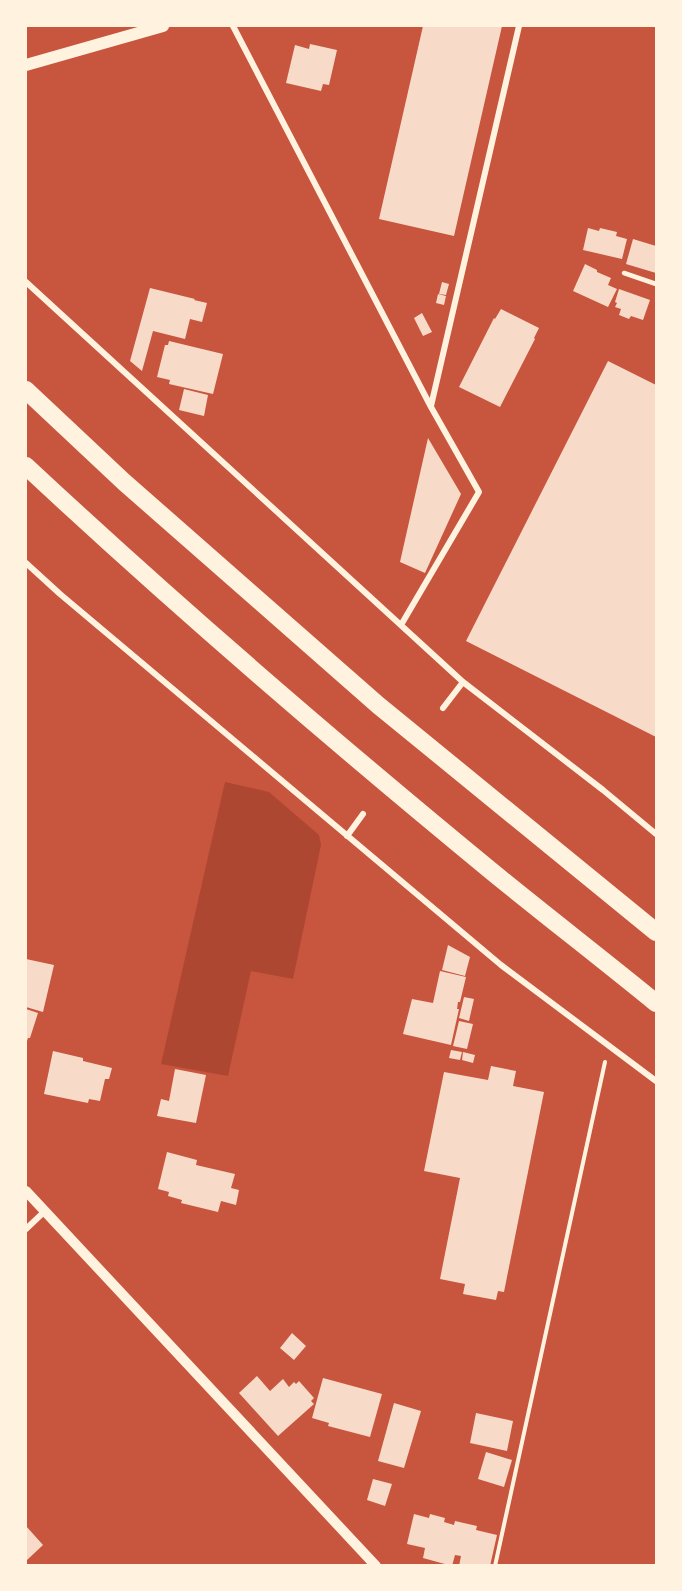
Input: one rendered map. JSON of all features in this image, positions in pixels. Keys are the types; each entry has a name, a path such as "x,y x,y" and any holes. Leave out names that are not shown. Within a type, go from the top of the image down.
{"highway":[{"path":"26,390 124,482 378,705 657,932"},
{"path":"26,466 103,538 337,742 492,872 657,1003"}],"main road":[{"path":"26,65 164,26"}],"street":[{"path":"233,26 431,407 479,492 400,625"},
{"path":"431,407 519,26"},
{"path":"26,282 463,682 657,834"},
{"path":"26,563 501,965 657,1081"},
{"path":"443,708 463,682"},
{"path":"346,836 363,814"},
{"path":"26,1191 376,1566"},
{"path":"26,1229 45,1211"}],"lane":[{"path":"624,273 657,284"}],"path":[{"path":"495,1566 608,1045"}],"shaded area":[{"path":"225,782 269,792 319,835 321,845 293,979 251,971 228,1076 161,1064"}],"building":[{"path":"423,26 502,26 454,236 379,219"},
{"path":"310,44 337,50 329,85 323,84 321,91 286,83 295,45 309,49"},
{"path":"588,228 617,232 616,236 627,239 622,259 583,250"},
{"path":"633,239 656,246 656,273 626,264"},
{"path":"585,264 611,278 608,285 617,289 608,307 573,291"},
{"path":"442,282 449,284 446,295 439,294"},
{"path":"150,288 207,303 202,322 190,319 185,339 153,331 142,371 130,361"},
{"path":"619,289 650,300 643,320 631,316 629,319 619,315 621,309 615,307 617,303 615,302"},
{"path":"438,294 446,296 444,305 436,303"},
{"path":"501,309 539,328 500,407 459,387 494,318"},
{"path":"422,313 432,332 423,336 414,318"},
{"path":"169,341 223,354 213,394 169,384 170,380 157,377 165,345 168,345"},
{"path":"608,361 656,385 656,737 466,641"},
{"path":"184,389 208,395 204,416 179,410"},
{"path":"428,438 461,494 425,573 400,562"},
{"path":"448,945 470,957 465,976 442,970"},
{"path":"26,959 54,965 43,1012 26,1007"},
{"path":"440,971 466,977 460,1002 458,1002 457,1009 459,1009 451,1045 403,1034 412,999 433,1003"},
{"path":"464,997 474,999 469,1021 459,1018"},
{"path":"26,1009 38,1013 26,1044"},
{"path":"459,1021 473,1024 467,1049 453,1046"},
{"path":"451,1050 462,1052 460,1060 449,1058"},
{"path":"53,1051 112,1068 109,1079 105,1079 100,1101 89,1099 88,1103 44,1094"},
{"path":"463,1052 475,1055 473,1063 462,1060"},
{"path":"491,1066 516,1071 513,1086 544,1092 504,1292 498,1291 496,1300 463,1294 465,1284 440,1279 460,1178 424,1171 444,1072 488,1080"},
{"path":"175,1069 206,1075 196,1123 157,1116 161,1099 169,1101"},
{"path":"167,1152 197,1160 196,1165 235,1174 231,1188 239,1190 236,1205 221,1201 218,1212 181,1203 182,1200 168,1196 169,1192 158,1189"},
{"path":"292,1333 306,1346 294,1360 280,1348"},
{"path":"257,1376 270,1391 283,1379 289,1387 299,1381 314,1398 311,1401 314,1404 278,1436 239,1393"},
{"path":"323,1378 382,1394 370,1437 328,1426 329,1423 312,1418"},
{"path":"394,1403 421,1411 404,1468 378,1461"},
{"path":"476,1413 513,1421 507,1451 470,1443"},
{"path":"486,1452 512,1460 504,1487 478,1479"},
{"path":"373,1479 392,1484 385,1506 367,1500"},
{"path":"414,1514 429,1518 430,1514 445,1518 444,1522 454,1525 455,1521 477,1526 476,1530 497,1535 490,1566 459,1566 461,1556 455,1555 452,1566 423,1558 425,1548 407,1544"},
{"path":"26,1526 43,1545 26,1561"}]}
